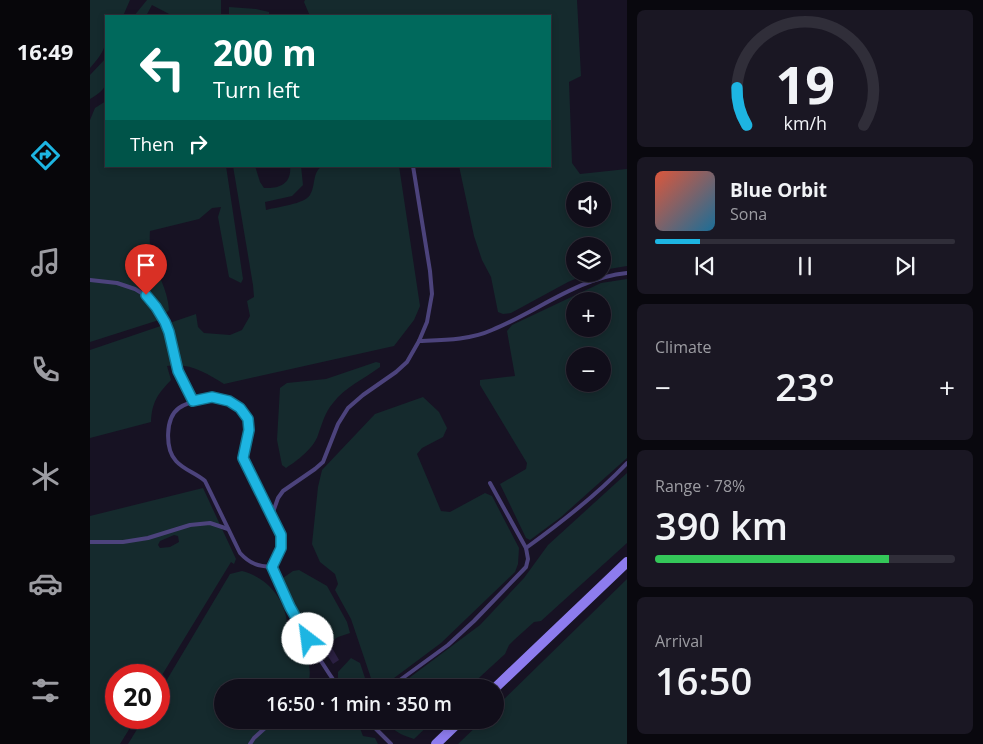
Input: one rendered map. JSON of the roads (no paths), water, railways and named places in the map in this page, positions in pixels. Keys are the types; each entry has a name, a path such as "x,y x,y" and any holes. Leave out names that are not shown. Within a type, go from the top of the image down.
{"main road":[{"path":"504,679 627,562"},
{"path":"436,744 452,729"}],"lane":[{"path":"272,515 278,498 283,491 323,462 338,424 348,408 407,362 420,341 427,322 432,294 413,167"},
{"path":"420,341 473,336 492,331 584,285 605,277 627,273"},
{"path":"90,280 117,283 146,295 156,307 169,332 178,371 193,401"},
{"path":"272,567 257,566 248,562 240,554 204,481 199,475 176,462 171,455 168,443 168,427 178,409 193,401 212,397 229,401 240,408 248,419 249,430 243,458 281,535 281,548 272,567 290,607 333,679"},
{"path":"526,548 614,478 627,464"},
{"path":"401,679 448,645 526,567 528,559 526,548 490,483"},
{"path":"90,542 122,542 148,538 190,525 210,523 228,529"},
{"path":"250,744 264,729"},
{"path":"376,729 391,744"}]}
